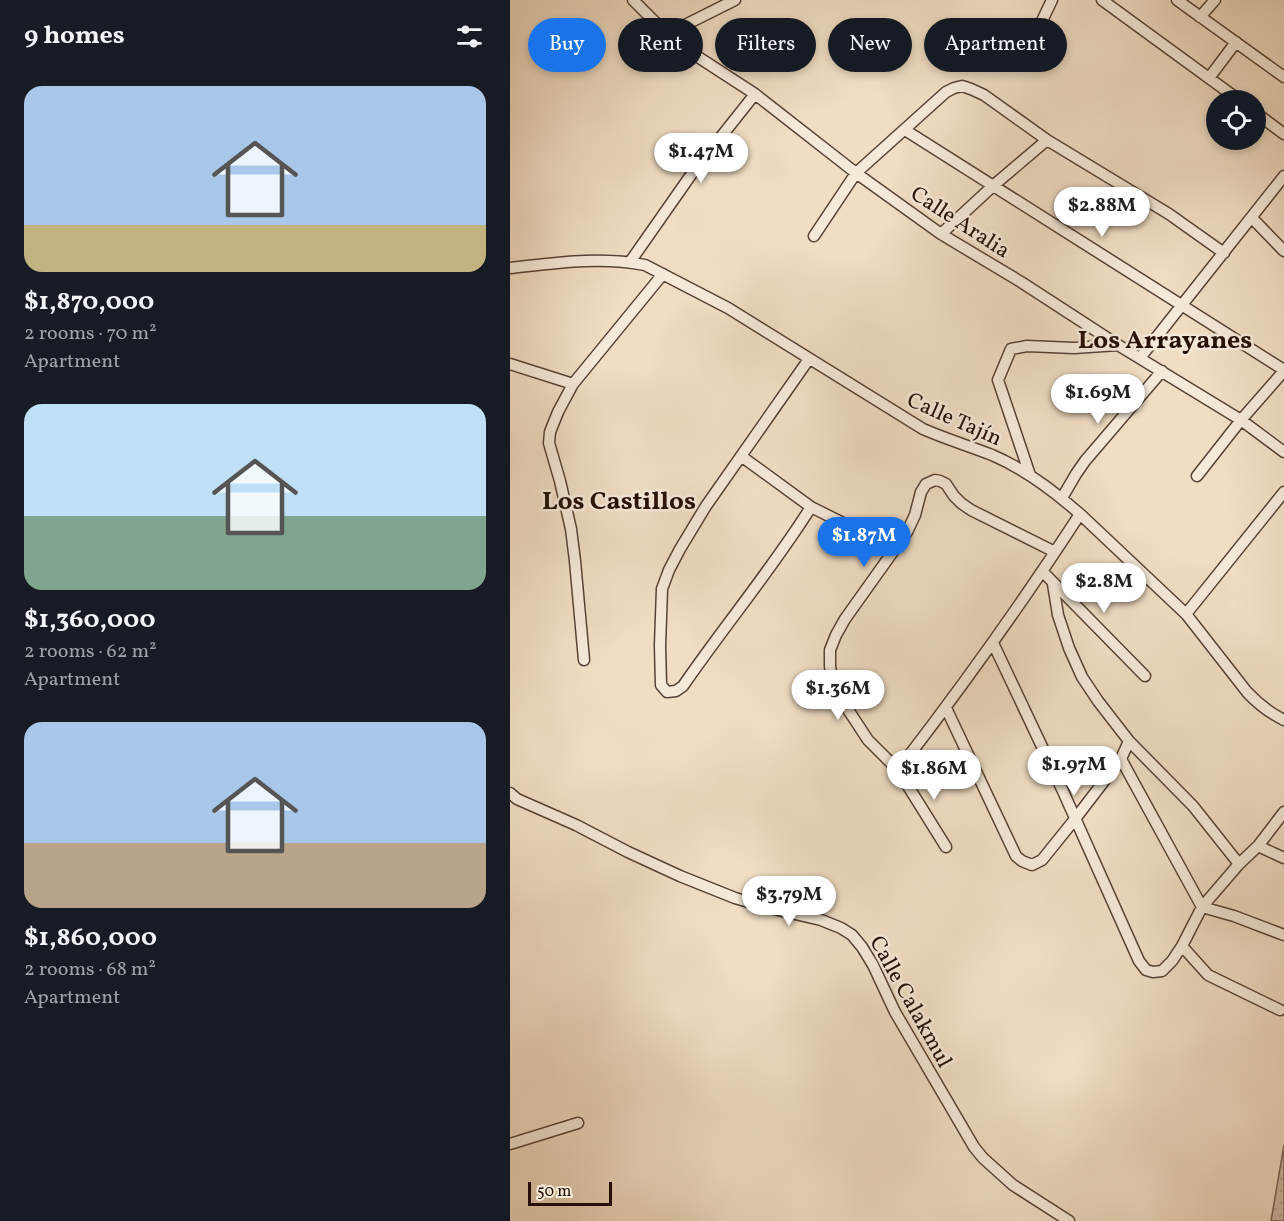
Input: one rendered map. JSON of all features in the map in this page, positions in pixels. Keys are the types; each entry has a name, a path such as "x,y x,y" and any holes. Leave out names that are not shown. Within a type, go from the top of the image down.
{"street":[{"name":"Calle Aralia","path":"633,0 651,18"},
{"path":"699,18 735,0"},
{"path":"1043,18 1052,0"},
{"path":"1102,0 1225,90"},
{"path":"1178,0 1284,77"},
{"path":"1200,17 1215,0"},
{"path":"1209,78 1236,42"},
{"name":"Calle Aralia","path":"703,60 755,94 856,173 941,234 1241,420 1284,452"},
{"path":"814,236 856,173 946,92 962,86 984,95 1047,140 1169,214 1224,253"},
{"path":"630,262 693,172 755,94"},
{"path":"1266,120 1284,134"},
{"path":"905,130 1284,370 1197,476"},
{"path":"941,234 1047,140"},
{"path":"1140,358 1282,181"},
{"path":"1252,218 1284,250"},
{"name":"Calle Tajín","path":"510,268 591,260 645,265 728,308 923,429 994,456 1030,475 1080,514 1186,614 1247,692 1270,712 1284,720"},
{"path":"584,660 571,529 549,442 550,432 573,384 663,274"},
{"path":"1030,475 998,380 1011,349 1027,346 1074,348 1118,345"},
{"path":"809,359 706,506 665,579 660,645 663,689 671,692 683,686 778,557 811,507"},
{"path":"510,364 573,384"},
{"path":"1062,498 1085,461 1162,371"},
{"path":"741,456 811,507 895,549"},
{"path":"946,847 898,770 868,740 841,699 832,680 830,650 845,618 907,532 915,515 921,492 926,484 934,480 946,484 954,496 971,510 1055,552"},
{"path":"1186,614 1284,492"},
{"path":"898,770 993,643 1080,514"},
{"path":"1042,571 1145,676"},
{"path":"1053,584 1058,615 1082,677 1129,741 1192,806 1239,864"},
{"path":"993,643 1139,961 1146,970 1162,971 1172,961 1202,907 1239,864 1258,846 1284,812"},
{"path":"946,708 1016,856 1032,864 1042,860 1075,819 1121,759 1129,741"},
{"path":"1121,759 1202,907 1234,915 1284,935"},
{"name":"Calle Calakmul","path":"512,799 576,825 680,876 735,898 821,920 841,927 852,935 873,965 895,1012 974,1147 1013,1185 1069,1221"},
{"path":"1258,846 1284,858"},
{"path":"1182,946 1208,975 1280,1010"},
{"path":"510,1144 578,1123"}],"shaded area":[{"path":"1284,1145 1284,1221 1271,1221"}],"district":[{"name":"Los Arrayanes","path":"1165,339"},
{"name":"Los Castillos","path":"619,500"}]}
